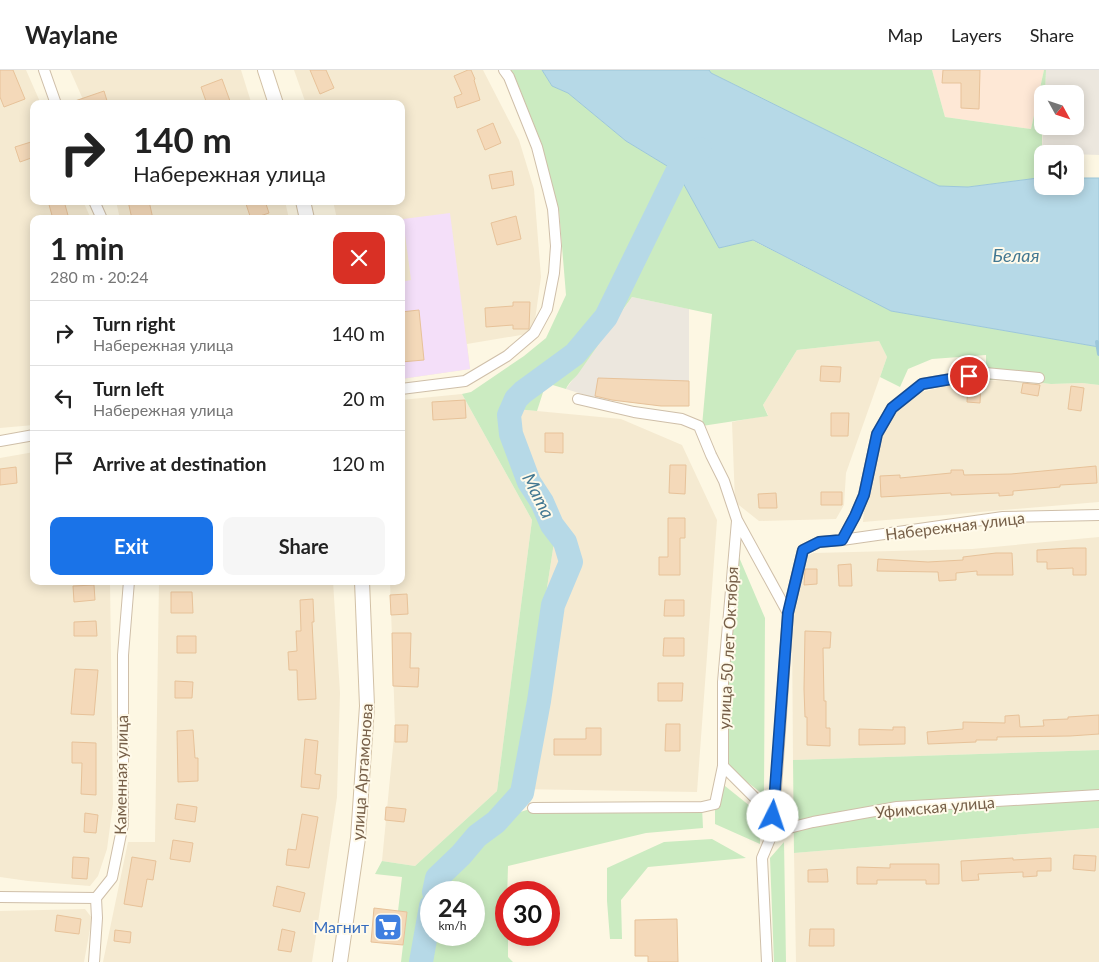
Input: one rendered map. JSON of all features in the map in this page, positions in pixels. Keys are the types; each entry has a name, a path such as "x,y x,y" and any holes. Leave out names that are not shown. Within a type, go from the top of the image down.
{"street":[{"path":"44,70 55,100"},
{"path":"265,70 275,100"},
{"path":"405,389 465,381 507,356 534,333 547,309 554,273 556,246 553,209 537,147 509,77 504,70"},
{"path":"842,540 864,495 877,434 892,408 922,384 985,373 1039,378"},
{"name":"улица 50 лет Октября","path":"578,399 634,412 682,419 699,426 724,481 737,520 788,613"},
{"path":"0,441 30,436"},
{"name":"Набережная улица","path":"788,613 803,550 819,542 1003,517 1099,515"},
{"name":"улица 50 лет Октября","path":"533,808 702,807 715,804 723,766 723,682 737,520"},
{"name":"Каменная улица","path":"96,898 112,878 123,824 123,655 129,585"},
{"name":"улица Артамонова","path":"340,962 358,838 367,706 362,585"},
{"path":"767,962 762,858 773,832 788,613"},
{"path":"723,766 773,816"},
{"name":"Уфимская улица","path":"773,832 813,822 897,807 1099,795"},
{"path":"0,897 96,898 97,918 94,962"}],"shaded area":[{"path":"0,70 26,70 39,100 30,100 30,205 85,205 89,215 30,215 30,425 0,428"},
{"path":"70,70 241,70 250,100 83,100"},
{"path":"294,70 483,70 519,140 534,189 541,277 535,320 527,334 467,344 470,369 405,378 405,215 336,215 334,205 405,205 405,100 305,100"},
{"path":"932,70 1044,70 1041,85 1034,85 1034,115 1031,129 945,117"},
{"path":"1046,70 1099,70 1099,155 1084,154 1084,145 1042,145 1043,135 1084,135 1084,85 1045,85"},
{"path":"117,205 286,205 288,215 119,215"},
{"path":"450,213 470,369 405,378 405,281 411,280 405,234 405,219"},
{"path":"632,297 689,309 689,406 661,406 598,399 566,389"},
{"path":"879,341 887,357 846,473 844,505 836,519 759,521 735,502 732,422 768,415 763,405 797,350"},
{"path":"1016,380 1051,384 1082,383 1099,385 1099,502 863,522 868,458 884,421 922,392 965,381"},
{"path":"462,394 532,520 497,791 415,866 382,861 395,726 390,585 405,585 405,400"},
{"path":"516,409 621,419 682,445 717,520 697,792 516,789 557,523 514,430"},
{"path":"30,453 30,585 110,585 113,804 107,849 98,876 90,886 0,877 0,458"},
{"path":"1099,537 1099,750 793,760 792,627 799,558 814,553 972,549"},
{"path":"159,585 333,585 340,693 337,797 312,962 103,962 128,842 155,842"},
{"path":"1099,828 1099,962 796,962 794,853"},
{"path":"85,909 92,918 84,962 0,962 0,911"}],"green space":[{"path":"510,70 542,70 552,86 568,93 626,141 677,172 719,248 752,240 891,311 1099,347 1099,385 986,380 986,355 932,359 908,369 900,387 880,377 887,357 879,341 797,350 763,405 768,416 702,426 712,314 632,297 566,389 546,383 537,411 516,409 514,430 557,523 516,789 514,814 533,808 702,807 703,828 646,833 508,866 508,881 495,881 495,946 508,946 508,957 513,962 401,962 407,912 398,911 402,877 375,874 382,861 415,866 497,791 532,520 462,394 471,392 524,356 546,338 566,295 559,210"},
{"path":"709,70 932,70 945,117 1031,129 1034,115 1034,135 1042,135 1042,145 1034,145 1034,179 968,187 939,186 711,73"},
{"path":"1044,70 1046,70 1045,85 1041,85"},
{"path":"733,543 765,618 764,795 717,759"},
{"path":"1099,750 1099,828 794,853 793,760"},
{"path":"715,778 760,814 760,844 715,824"},
{"path":"712,839 746,858 648,867 621,900 622,939 610,939 607,868 664,842"},
{"path":"784,842 786,962 774,962 770,858"}],"water":[{"name":"Белая","path":"542,70 709,70 711,73 939,186 968,187 1034,179 1034,195 1084,195 1084,178 1099,178 1099,347 891,311 753,240 719,248 677,172 626,141 568,93 552,86"}],"building":[{"path":"0,70 13,70 25,99 4,107 0,97"},
{"path":"310,70 326,70 334,88 320,94"},
{"path":"471,70 475,79 480,100 457,108 454,97 462,94 454,76"},
{"path":"943,70 980,70 979,109 961,108 961,83 942,83"},
{"path":"222,79 230,100 206,100 201,87"},
{"path":"104,91 107,100 78,100"},
{"path":"493,123 501,143 485,150 477,130"},
{"path":"30,142 30,158 20,162 15,147"},
{"path":"512,171 514,185 492,189 489,175"},
{"path":"49,205 65,205 68,215 52,215"},
{"path":"129,205 150,205 152,215 131,215"},
{"path":"246,205 266,205 269,213 263,215 250,215"},
{"path":"516,216 521,239 497,245 491,223"},
{"path":"513,302 530,302 529,329 513,329 513,325 486,327 485,308 513,306"},
{"path":"419,310 424,360 405,362 405,312"},
{"path":"821,366 841,367 840,382 820,381"},
{"path":"598,378 689,381 689,406 661,406 595,396"},
{"path":"968,383 981,383 980,403 967,402"},
{"path":"1023,383 1040,385 1038,396 1021,393"},
{"path":"1071,386 1084,388 1081,411 1068,409"},
{"path":"465,400 466,418 433,420 432,402"},
{"path":"831,413 849,413 848,436 831,436"},
{"path":"545,433 563,433 563,453 545,452"},
{"path":"670,465 686,465 685,494 669,493"},
{"path":"1096,466 1097,483 1060,485 1060,487 1013,491 1013,495 999,496 999,493 951,495 951,493 881,497 880,476 900,475 900,478 951,473 951,470 963,470 964,475 1011,474"},
{"path":"16,467 17,483 0,485 0,469"},
{"path":"821,492 842,492 842,505 821,505"},
{"path":"776,493 777,508 759,508 758,494"},
{"path":"668,518 685,518 685,538 680,538 680,575 659,575 659,557 668,557"},
{"path":"1086,548 1086,575 1073,575 1073,568 1047,569 1047,562 1037,562 1037,550"},
{"path":"1012,553 1013,575 977,575 977,571 956,573 956,580 939,581 938,572 877,571 878,559 928,562 963,560 963,557"},
{"path":"851,564 852,586 839,586 838,565"},
{"path":"805,569 817,569 817,584 804,585"},
{"path":"94,585 95,600 74,602 73,586"},
{"path":"171,592 192,592 193,613 171,613"},
{"path":"407,594 408,614 391,615 390,595"},
{"path":"313,599 314,622 312,622 316,699 298,700 297,670 289,670 288,652 297,651 296,631 301,631 300,600"},
{"path":"665,600 684,600 684,616 664,616"},
{"path":"96,621 97,636 74,636 74,622"},
{"path":"805,631 831,632 830,648 823,648 824,701 826,701 826,728 830,728 830,746 807,745 804,689"},
{"path":"392,633 411,633 410,668 419,668 418,687 393,686"},
{"path":"177,636 196,636 196,653 177,653"},
{"path":"664,638 684,638 684,656 663,656"},
{"path":"75,669 98,670 94,715 71,714"},
{"path":"175,681 193,682 192,698 175,698"},
{"path":"658,683 683,683 682,701 658,701"},
{"path":"1019,715 1020,727 1044,726 1043,720 1099,715 1099,734 997,737 997,740 928,744 927,732 963,729 963,722 1005,723 1005,716"},
{"path":"666,724 680,724 680,751 665,751"},
{"path":"395,725 408,725 407,742 395,742"},
{"path":"893,727 905,727 905,744 859,745 859,729 893,730"},
{"path":"586,728 601,728 601,755 554,755 554,739 586,739"},
{"path":"193,730 195,758 198,758 198,781 178,782 177,731"},
{"path":"305,739 318,741 315,774 321,775 319,789 301,787"},
{"path":"72,742 96,743 96,795 81,794 82,763 72,763"},
{"path":"177,804 197,807 195,822 175,819"},
{"path":"386,807 406,809 404,822 385,820"},
{"path":"85,813 98,815 96,833 84,832"},
{"path":"302,814 318,817 309,868 286,865 288,849 296,850"},
{"path":"173,840 193,843 190,862 170,859"},
{"path":"1074,855 1096,856 1095,871 1073,869"},
{"path":"73,857 89,858 87,879 72,878"},
{"path":"132,857 156,861 153,880 147,879 142,907 124,904"},
{"path":"1013,858 1013,860 1051,858 1051,871 1037,871 1037,876 1023,877 1023,872 978,874 979,880 962,881 961,861"},
{"path":"890,864 939,864 939,884 926,884 926,880 877,880 877,884 857,884 857,867 890,868"},
{"path":"827,869 828,882 808,882 808,870"},
{"path":"277,886 305,893 300,912 273,906"},
{"path":"374,908 407,912 403,945 371,942"},
{"path":"57,915 81,919 79,934 55,931"},
{"path":"677,919 678,962 648,962 648,956 635,956 635,920"},
{"path":"282,929 295,932 291,952 278,950"},
{"path":"810,929 834,929 834,946 809,946"},
{"path":"115,930 131,932 130,943 114,941"}],"waterway":[{"name":"Мата","path":"436,881 437,878 461,855 477,836 496,822 522,793 539,701 553,605 571,562 565,542 552,525 542,502 529,482 511,434 509,415 516,399 575,354 606,317 677,172 700,149"},
{"path":"1097,342 1099,354"},
{"name":"Мата","path":"421,962 424,946"}],"place":[{"name":"Магнит","path":"388,927"}],"route":[{"path":"773,816 788,613 803,550 819,542 842,540 864,495 877,434 892,408 922,384 969,376"}]}
